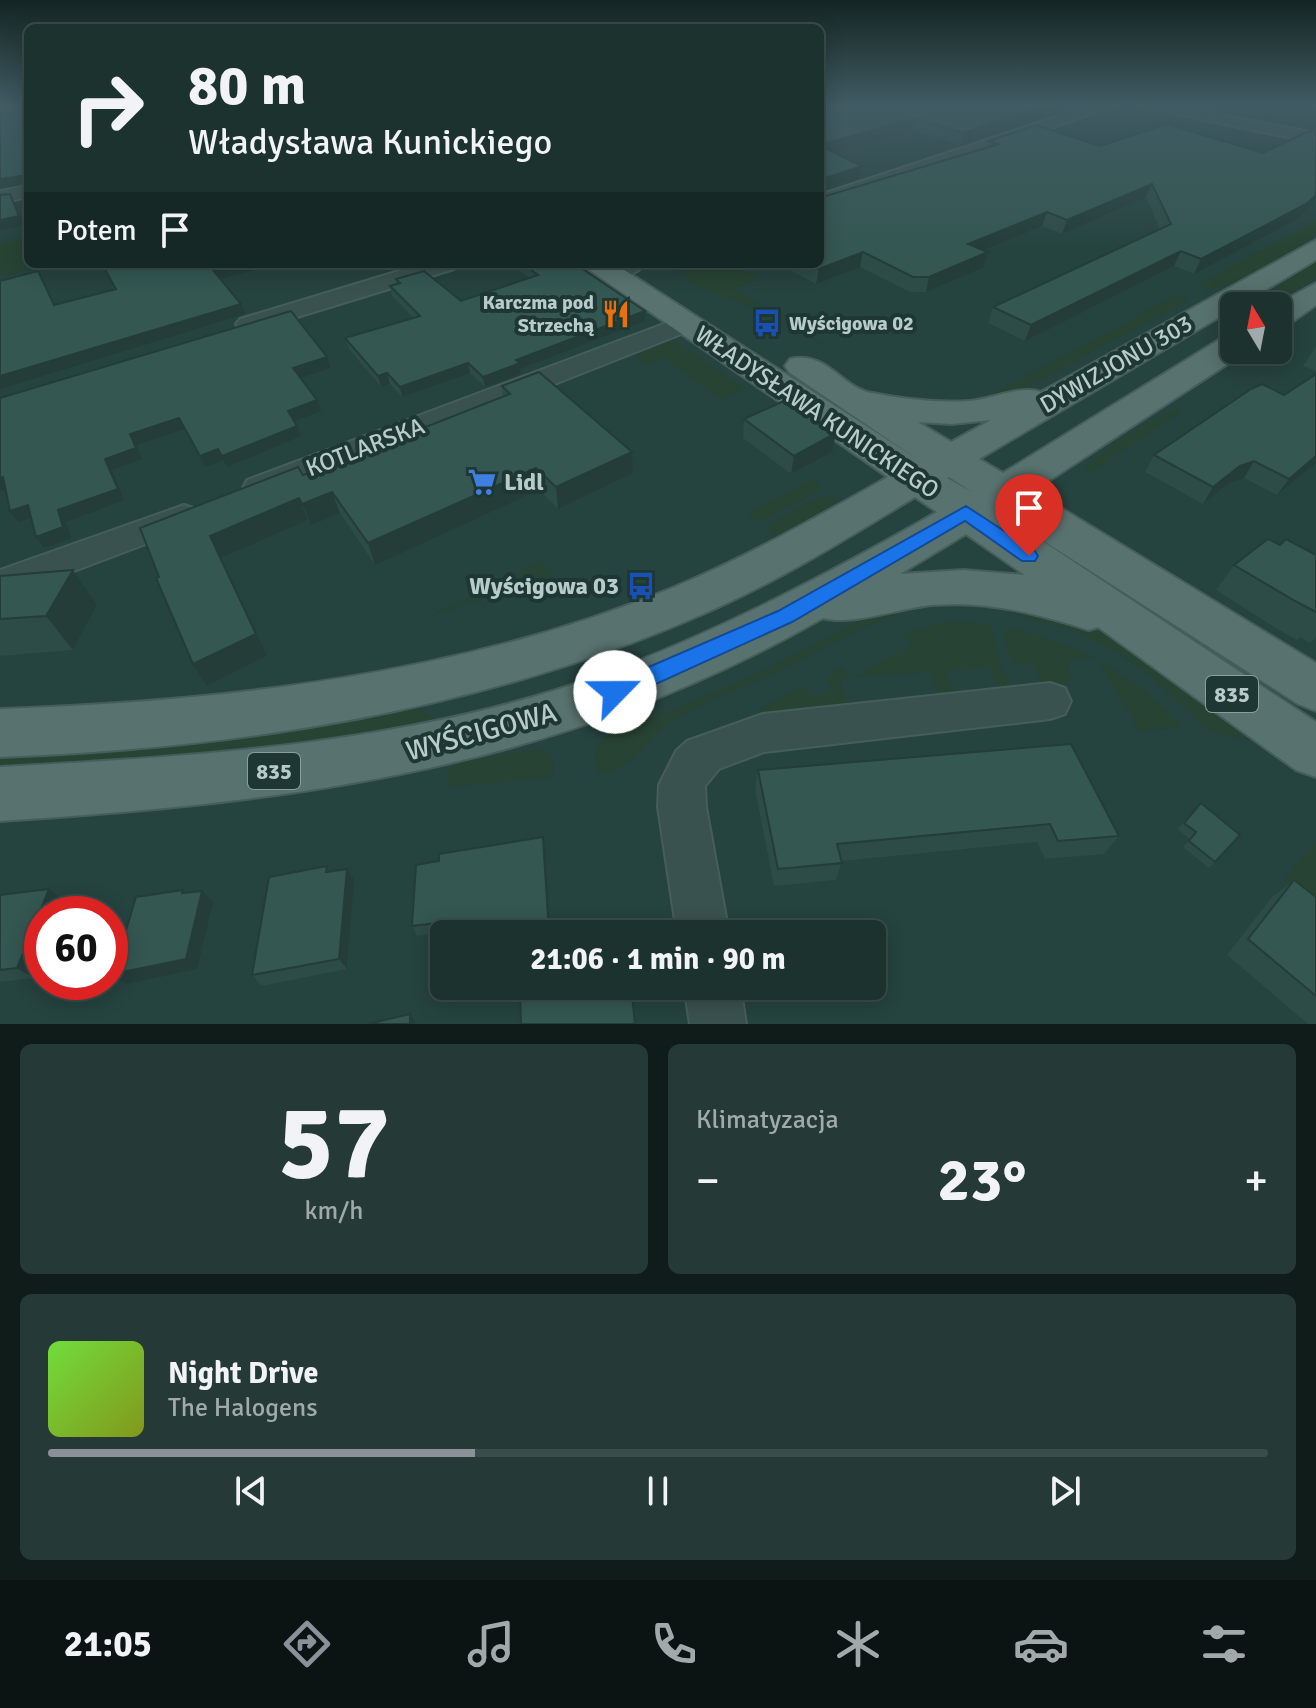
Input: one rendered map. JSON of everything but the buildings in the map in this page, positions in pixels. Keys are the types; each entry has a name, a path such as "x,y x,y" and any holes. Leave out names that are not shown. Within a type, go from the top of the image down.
{"main road":[{"name":"DYWIZJONU 303","path":"933,468 1316,248"},
{"name":"WŁADYSŁAWA KUNICKIEGO","path":"622,268 685,324 854,417 983,502 1148,637 1316,752"},
{"name":"WŁADYSŁAWA KUNICKIEGO","path":"624,268 762,340 854,417"},
{"path":"1292,308 1316,292"},
{"name":"DYWIZJONU 303","path":"983,502 1220,354"},
{"path":"837,525 862,483 854,417 975,413 1006,407 1100,373"},
{"path":"1041,465 1062,505 1104,555"},
{"path":"0,733 91,731 309,705 434,681 522,658 653,615 724,584 837,525 933,468"},
{"name":"WŁADYSŁAWA KUNICKIEGO","path":"983,502 1104,555 1316,689"},
{"name":"WYŚCIGOWA","path":"0,794 286,770 379,757 462,739 615,692 785,616 983,502"},
{"name":"835","path":"785,616 919,586 961,584 1038,596 1083,609 1148,637"}],"street":[{"path":"824,201 964,154"},
{"path":"0,197 24,192"},
{"path":"223,331 433,268"},
{"name":"KOTLARSKA","path":"0,585 685,324"},
{"path":"701,920 682,807 682,785 692,766 703,755 763,733 820,724 1050,701"},
{"path":"714,1000 718,1024"}],"green space":[{"path":"1316,221 1316,235 1262,270 1232,284 1202,289 1201,283"},
{"path":"24,238 24,268 37,268 0,277 0,243"},
{"path":"1316,261 1316,278 1292,293 1271,292"},
{"path":"669,268 727,268 761,278 735,288 842,356 768,313 698,287 689,282 688,276"},
{"path":"1188,296 1186,301 1009,397 990,404 987,397 1174,297"},
{"path":"674,340 744,389 721,399 665,359 647,365 633,355"},
{"path":"1177,409 1182,411 1090,473 1084,472 1114,443"},
{"path":"813,479 821,489 763,520 751,517 750,511"},
{"path":"818,497 841,499 810,523 772,536 768,525"},
{"path":"541,561 554,577 430,616"},
{"path":"944,603 920,607 876,622 770,676 695,708 673,721 624,765 597,774 595,749 606,733 680,707 760,672 886,607"},
{"path":"1011,609 1097,626 1255,740 1211,733 1150,675 1119,654 1069,629 1020,616"},
{"path":"950,621 991,625 1002,667 1013,690 999,691 988,667 946,671 955,694 940,696 930,672 854,677 912,644 903,633"},
{"path":"1001,626 1053,640 1092,657 1066,660 1071,674 1067,682 1058,687 1045,688 1033,664 1012,665"},
{"path":"1098,660 1143,690 1183,727 1140,731"},
{"path":"842,667 851,677 839,679 847,704 759,716 757,711 803,686 813,698 833,688 824,676"},
{"path":"409,704 441,722 237,753 0,769 0,756"},
{"path":"539,749 552,756 554,777 449,787 448,771 455,763"},
{"path":"1316,841 1316,905 1283,880"}],"place":[{"name":"Karczma pod Strzechą","path":"616,314"},
{"name":"Wyścigowa 02","path":"767,323"},
{"name":"Lidl","path":"482,482"},
{"name":"Wyścigowa 03","path":"641,586"}],"route":[{"path":"615,692 785,616 966,513 1029,556"}]}
